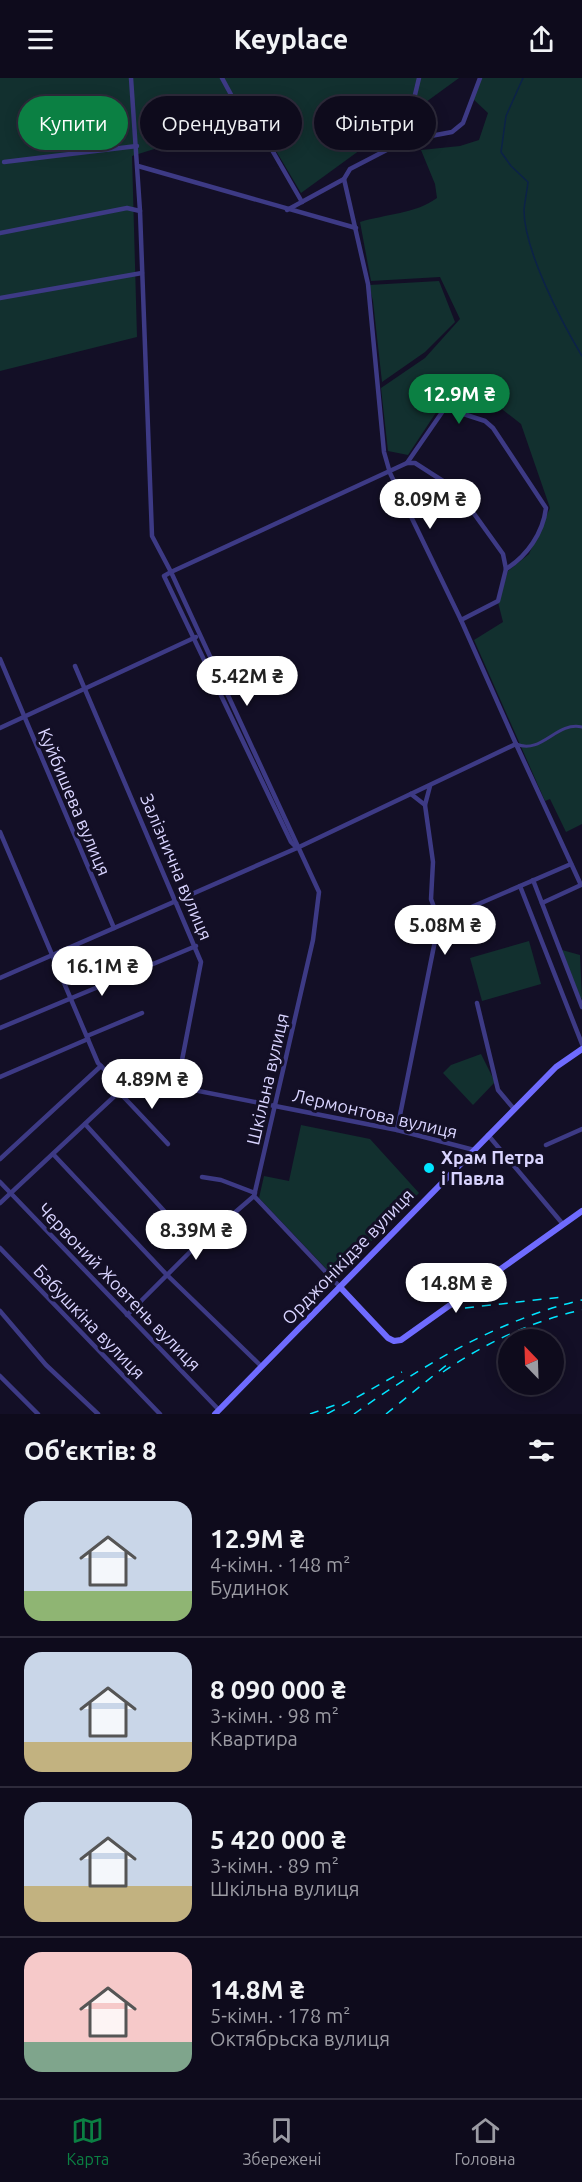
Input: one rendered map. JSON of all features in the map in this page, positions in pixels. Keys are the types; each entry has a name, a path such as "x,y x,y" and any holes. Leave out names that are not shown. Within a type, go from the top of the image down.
{"main road":[{"name":"Орджонікідзе вулиця","path":"217,1412 556,1067 582,1049"},
{"path":"340,1287 388,1338 394,1341 401,1340 562,1223 582,1211"}],"street":[{"name":"Шкільна вулиця","path":"131,78 138,166 152,536 298,842 297,848"},
{"path":"222,78 241,113 253,117 302,202"},
{"path":"415,96 419,78"},
{"path":"436,135 452,132 463,123 480,78"},
{"path":"4,162 137,146"},
{"path":"287,210 344,178 350,169 387,150"},
{"path":"138,166 356,228"},
{"path":"344,178 368,284 384,452 390,473 461,620 582,884 542,903"},
{"path":"0,233 126,208 140,211"},
{"path":"0,298 142,273"},
{"path":"171,572 390,473 407,463 445,408 485,421 493,428 546,508 533,543 522,558 506,569"},
{"path":"407,463 415,463 457,490 502,554 506,569 498,601 461,620"},
{"name":"Шкільна вулиця","path":"171,572 164,576 291,842 297,848 319,892 313,940 255,1195"},
{"path":"0,728 201,635"},
{"name":"Куйбишева вулиця","path":"0,659 114,928"},
{"name":"Залізнична вулиця","path":"75,666 201,962 177,1086"},
{"path":"0,978 297,848 516,744 526,748 533,747 565,728 582,727"},
{"path":"396,1130 439,921 431,899 433,862 425,805 430,786"},
{"path":"411,794 425,805"},
{"path":"0,832 100,1064 0,1160"},
{"path":"439,921 571,864"},
{"path":"533,880 582,1007"},
{"path":"520,886 582,1044"},
{"path":"0,1028 196,946"},
{"path":"477,1003 498,1090 514,1109"},
{"path":"0,1077 142,1013"},
{"name":"Лермонтова вулиця","path":"100,1064 117,1075 396,1130 474,1150"},
{"path":"0,1203 134,1077"},
{"path":"119,1092 168,1144"},
{"path":"85,1124 196,1246"},
{"path":"546,1145 582,1129"},
{"path":"488,1135 562,1223"},
{"path":"53,1154 166,1274 261,1366"},
{"path":"202,1177 221,1180 255,1195 340,1287"},
{"name":"Червоний Жовтень вулиця","path":"0,1182 217,1412"},
{"path":"127,1314 196,1246 255,1195"},
{"name":"Бабушкіна вулиця","path":"0,1248 160,1414"},
{"path":"0,1311 46,1365 98,1414"},
{"path":"0,1376 38,1414"}],"green space":[{"path":"0,78 459,78 434,96 314,96 314,150 360,150 301,193 276,150 302,150 302,96 140,96 140,150 151,150 132,156 137,337 0,371"},
{"path":"480,78 582,78 582,824 566,832 550,799 545,801 474,640 503,622 498,602 508,571 529,554 550,508 521,424 498,406 441,405 408,455 388,451 381,388 425,358 460,319 440,277 371,281 360,222 410,211 437,198 435,184 421,150 460,146 479,140 488,113 472,98"},
{"path":"439,281 455,322 425,352 382,382 373,301 369,285"},
{"path":"529,941 541,984 482,1001 470,958"},
{"path":"562,950 580,955 582,999 580,997"},
{"path":"481,1054 495,1082 473,1105 443,1073 451,1065"},
{"path":"301,1125 370,1139 419,1193 335,1278 259,1198 264,1176 289,1181"}],"waterway":[{"path":"523,78 506,116 501,152 511,166 528,182 524,210 530,245 554,305 582,356"}],"railway":[{"path":"465,1308 562,1297"},
{"path":"354,1414 407,1378 463,1346 521,1319 582,1300"},
{"path":"443,1372 509,1334 545,1320 582,1310"},
{"path":"386,1414 449,1363"},
{"path":"327,1414 402,1372"},
{"path":"310,1414 335,1405"}],"place":[{"name":"Храм Петра і Павла","path":"429,1168"}]}
